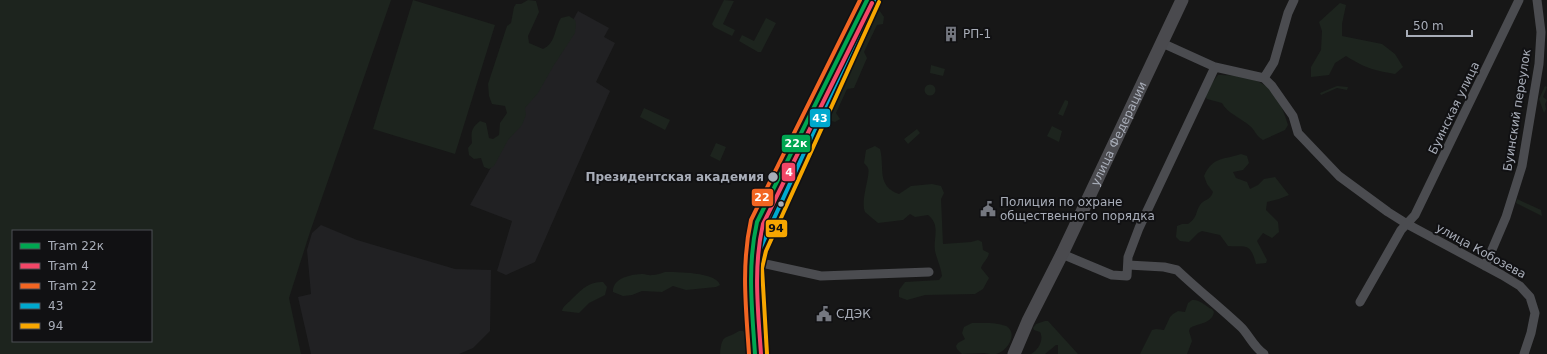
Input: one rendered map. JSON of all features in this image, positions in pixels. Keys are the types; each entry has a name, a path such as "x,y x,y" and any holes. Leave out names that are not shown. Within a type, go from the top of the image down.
{"main road":[{"path":"761,354 756,268 763,241 874,0"},
{"name":"улица Федерации","path":"1014,354 1028,321 1062,254 1182,0"}],"street":[{"path":"1264,78 1274,62 1288,12 1294,0"},
{"name":"Буинская улица","path":"1360,302 1402,230 1415,215 1519,0"},
{"name":"Буинский переулок","path":"1485,266 1506,217 1522,166 1539,64 1541,32 1537,0"},
{"path":"1162,43 1215,67 1264,78 1272,86 1293,116 1298,133 1320,157 1339,176 1407,224"},
{"path":"1062,254 1112,276 1127,276 1128,257 1139,228 1215,67"},
{"name":"улица Кобозева","path":"1407,224 1520,286 1530,297 1535,313 1524,354"},
{"path":"757,262 821,276 929,272"},
{"path":"1128,265 1164,267 1177,270 1238,324 1249,335 1255,346 1264,354"}],"shaded area":[{"path":"0,0 391,0 310,232 289,298 301,354 0,354"},
{"path":"413,0 495,25 455,154 373,129"},
{"path":"528,0 536,1 539,12 528,36 529,43 543,49 553,39 561,18 569,16 575,20 575,33 538,93 525,108 526,115 522,125 508,140 494,166 489,169 484,167 481,158 474,159 469,155 468,148 472,143 473,128 480,121 486,123 489,138 493,139 499,135 500,123 507,113 505,106 492,104 489,96 488,84 507,26 511,23 514,7 516,4 521,4"},
{"path":"724,0 734,1 723,24 735,30 732,36 714,27 712,24"},
{"path":"1340,3 1346,5 1342,24 1342,36 1382,44 1395,54 1403,67 1395,74 1369,68 1346,56 1335,63 1329,75 1311,77 1311,67 1321,50 1322,31 1319,22"},
{"path":"879,10 884,17 883,24 877,25 864,52 867,58 854,88 847,89 836,113 840,119 835,122 828,120"},
{"path":"578,11 609,28 604,37 615,43 596,82 610,91 535,262 506,275 497,271 512,221 470,205"},
{"path":"766,18 776,23 761,52 758,52 739,41 742,35 754,41"},
{"path":"931,65 945,69 943,76 930,73"},
{"path":"1218,75 1243,77 1266,86 1272,91 1282,108 1288,125 1285,130 1263,140 1250,126 1231,112 1222,103 1207,99 1205,96"},
{"path":"930,84 934,86 936,90 934,94 930,96 926,94 924,90 926,86"},
{"path":"1337,86 1348,87 1347,90 1337,88 1321,95 1320,93"},
{"path":"1545,86 1547,87 1543,97 1547,100 1544,113 1539,99"},
{"path":"1065,100 1068,101 1068,104 1063,116 1058,114"},
{"path":"644,108 670,120 665,130 640,117"},
{"path":"1052,126 1062,131 1059,142 1047,136"},
{"path":"917,129 920,133 908,144 904,139"},
{"path":"716,143 726,147 720,161 710,156"},
{"path":"875,146 880,149 884,181 892,191 899,194 911,186 932,184 941,186 944,193 941,199 943,244 978,240 982,242 983,250 989,253 981,268 989,278 983,289 975,294 925,295 907,300 899,297 899,290 905,282 939,280 942,276 935,251 936,232 934,223 928,215 915,217 910,214 903,220 878,223 865,212 864,201 869,171 864,163 866,150"},
{"path":"1241,154 1247,156 1249,163 1243,170 1233,172 1236,178 1247,182 1250,189 1258,185 1264,179 1275,177 1289,195 1267,202 1266,210 1278,222 1279,232 1272,238 1263,233 1257,241 1267,260 1266,263 1256,264 1250,249 1244,246 1228,246 1220,235 1202,231 1189,242 1180,241 1176,237 1177,226 1191,222 1200,205 1212,195 1213,192 1207,184 1204,176 1207,170 1215,162"},
{"path":"1517,199 1541,210 1542,216 1516,203"},
{"path":"321,225 357,240 455,269 491,270 490,331 473,348 459,354 311,354 298,297 311,294 307,250 312,233"},
{"path":"665,272 704,275 712,277 720,285 716,287 686,290 673,286 662,292 642,291 632,295 623,296 613,292 616,283 628,276 643,274 651,275"},
{"path":"603,282 607,287 605,295 589,303 579,313 562,311 563,308 580,291 588,285"},
{"path":"1192,300 1200,302 1212,309 1214,312 1211,319 1208,321 1190,328 1189,331 1192,341 1187,354 1140,354 1152,330 1164,330 1170,317 1178,311 1185,312 1188,303"},
{"path":"1048,321 1078,354 1058,354 1058,345 1056,345 1045,354 1031,354 1038,347 1041,341 1040,332 1034,330 1033,328 1036,324"},
{"path":"972,323 994,323 1006,326 1010,329 1011,333 1010,342 1004,350 996,354 962,354 956,346 965,339 962,333 964,327"},
{"path":"739,331 743,331 746,334 747,354 720,354 723,340"}],"tram line":[{"name":"22","path":"749,354 745,270 751,220 860,0"},
{"name":"22к","path":"755,354 751,271 757,222 867,0"},
{"name":"4","path":"761,354 757,272 763,224 872,3"}],"transit line":[{"name":"43","path":"761,354 756,268 760,249 874,0"},
{"name":"94","path":"767,354 762,268 766,251 879,2"}],"place":[{"name":"РП-1","path":"951,34"},
{"name":"Президентская академия","path":"773,177"},
{"name":"Полиция по охране общественного порядка","path":"988,209"},
{"name":"СДЭК","path":"824,314"}]}
